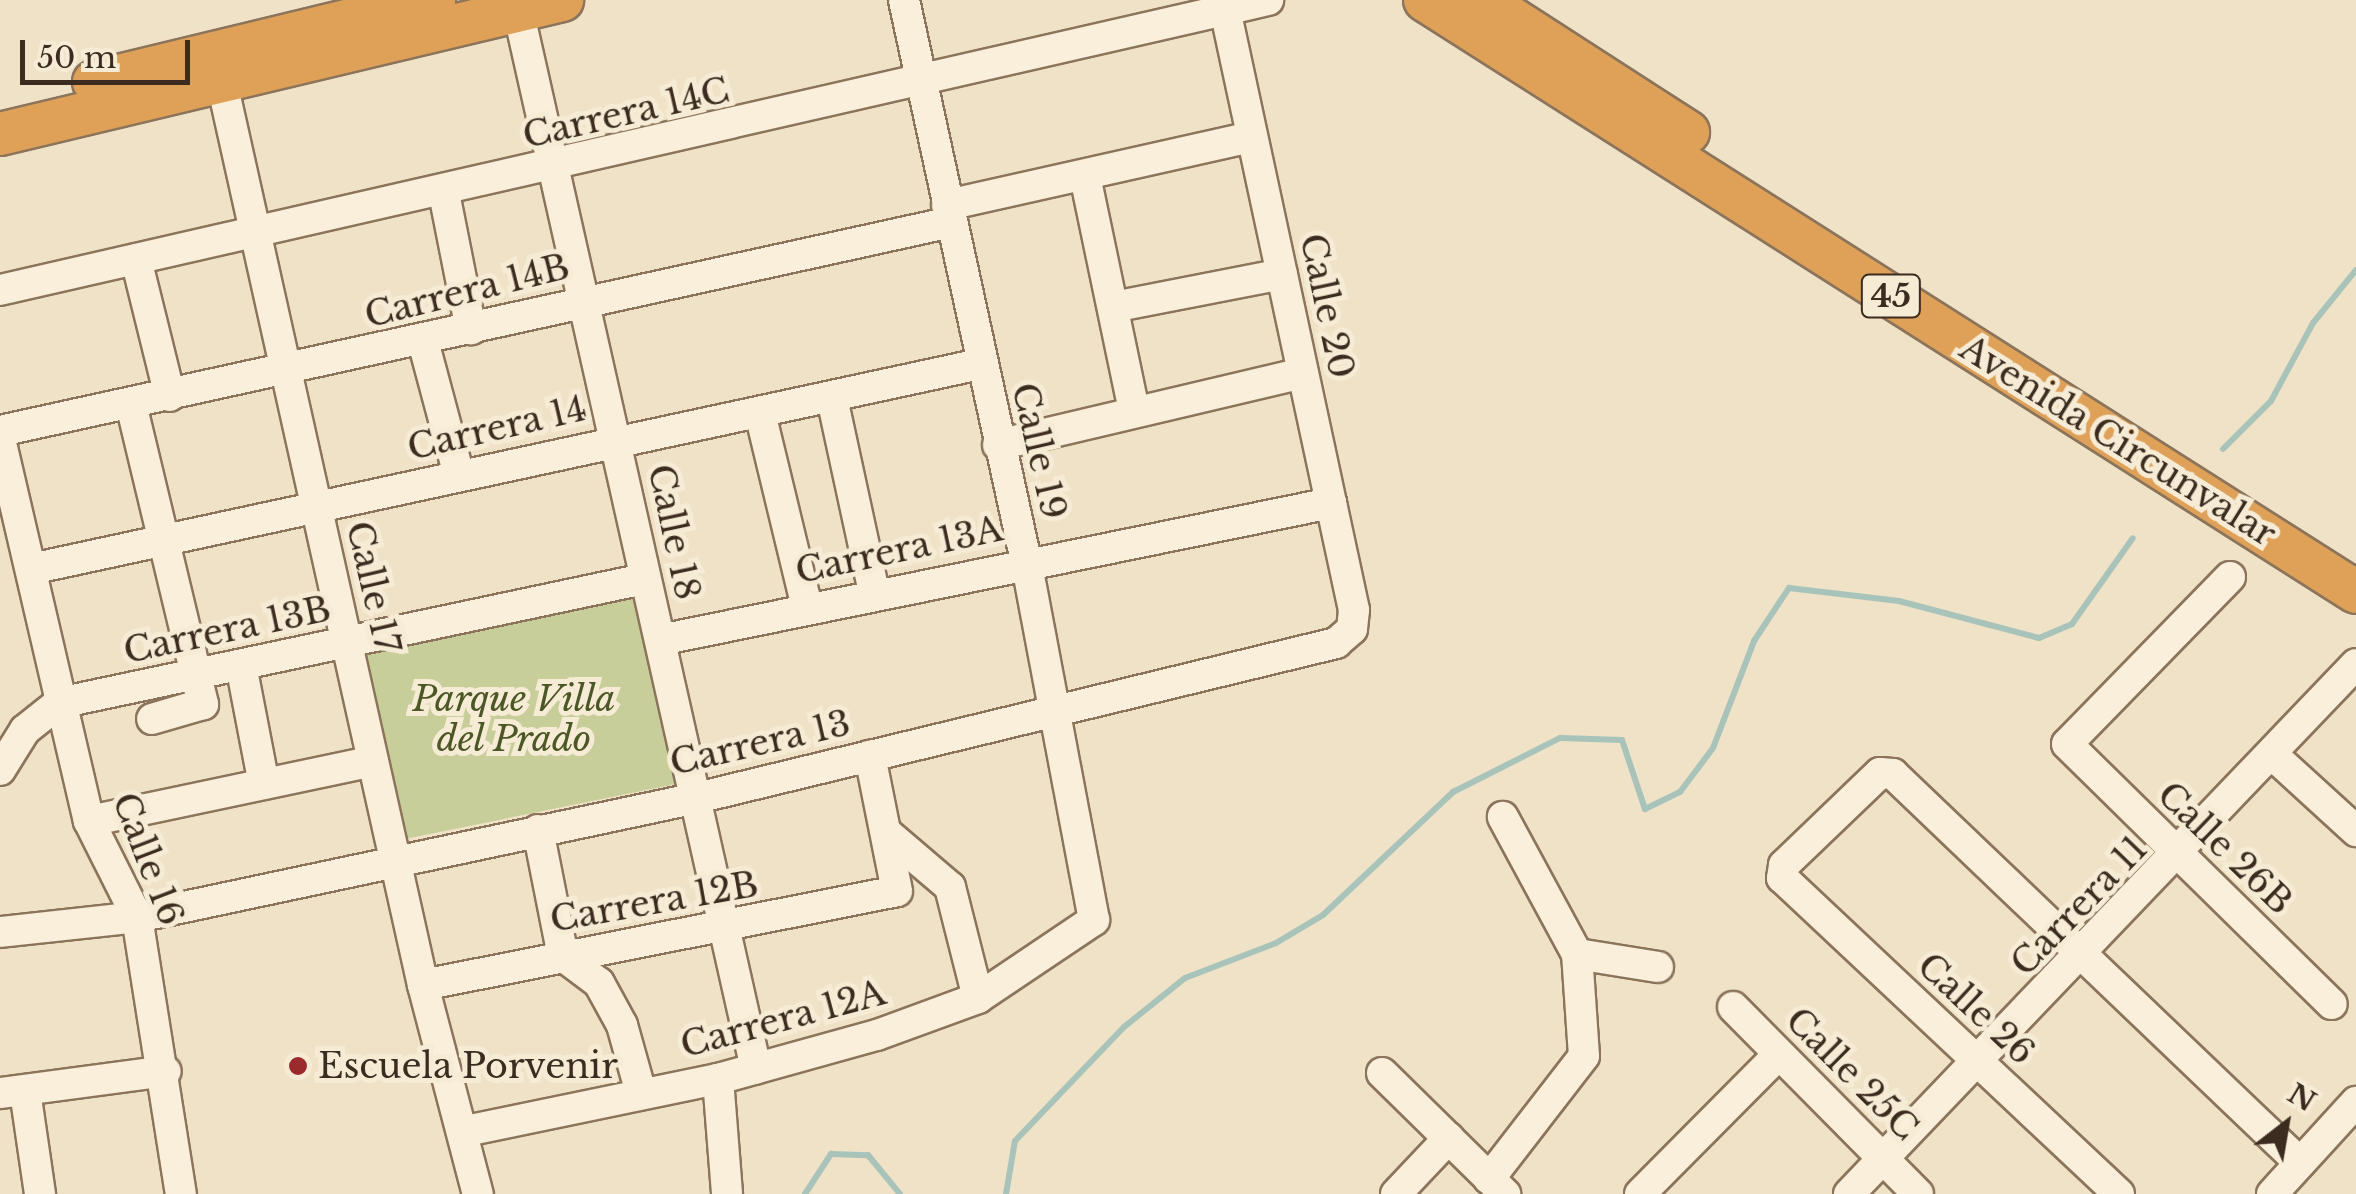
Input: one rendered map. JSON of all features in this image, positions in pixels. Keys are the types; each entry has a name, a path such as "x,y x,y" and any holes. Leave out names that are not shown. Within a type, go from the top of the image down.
{"highway":[{"path":"0,134 434,0"},
{"path":"0,105 218,68 562,0"},
{"name":"Avenida Circunvalar","path":"1483,0 2356,564"},
{"name":"Avenida Circunvalar","path":"1430,1 2356,592"}],"street":[{"name":"Calle 19","path":"904,0 980,364 1026,561 1094,920"},
{"name":"Carrera 14C","path":"0,290 554,168 922,82 1224,4 1268,0"},
{"name":"Calle 20","path":"1224,4 1331,502 1352,628"},
{"name":"Calle 18","path":"518,10 616,439 644,580 729,929 756,1068"},
{"name":"Calle 17","path":"218,68 260,235 286,372 423,985 466,1130 478,1194"},
{"name":"Carrera 14B","path":"0,435 423,341 1252,137"},
{"path":"1085,176 1134,410"},
{"path":"444,193 472,329"},
{"path":"136,260 170,396"},
{"path":"1113,307 1282,274"},
{"path":"423,341 458,475"},
{"name":"Carrera 14","path":"31,569 616,439 760,413 980,364"},
{"path":"998,445 1304,373"},
{"path":"832,398 874,592"},
{"path":"132,404 199,689 152,719"},
{"path":"760,413 807,607"},
{"name":"Calle 16","path":"0,435 89,821 138,917 166,1071 180,1194"},
{"name":"Carrera 13A","path":"660,640 874,592 1331,502"},
{"name":"Calle 26B","path":"2230,578 2067,744 2332,1004"},
{"name":"Carrera 13B","path":"59,703 199,689 241,665 644,580"},
{"name":"Carrera 13","path":"0,932 138,917 697,798 1336,643 1352,628"},
{"name":"Carrera 11","path":"1849,1194 2275,757 2356,664"},
{"path":"241,665 264,784"},
{"path":"0,770 25,730 59,703"},
{"path":"870,756 889,836 950,887 978,998"},
{"path":"2275,757 2356,831"},
{"path":"89,821 373,761"},
{"name":"Calle 26","path":"2082,958 1893,774 1880,773 1784,865 1782,878 2119,1194"},
{"path":"1382,1073 1497,1186 1584,1056 1576,954 1503,817"},
{"path":"538,830 563,956 600,983 622,1024 641,1093"},
{"name":"Carrera 12B","path":"423,985 563,956 729,929 897,891 889,836"},
{"name":"Carrera 12A","path":"466,1130 718,1079 978,998 1094,920"},
{"path":"1576,954 1658,967"},
{"path":"2082,958 2300,1163"},
{"name":"Calle 25C","path":"1733,1007 1918,1194"},
{"path":"1640,1194 1780,1054"},
{"path":"40,1194 12,1092 166,1071"},
{"path":"718,1079 727,1194"},
{"path":"2272,1194 2356,1102"},
{"path":"1396,1194 1449,1138"}],"green space":[{"name":"Parque Villa del Prado","path":"635,594 676,784 405,839 366,653"}],"waterway":[{"path":"2223,449 2271,401 2313,323 2356,270"},
{"path":"1006,1194 1015,1141 1124,1027 1185,978 1276,943 1323,915 1453,792 1560,738 1622,740 1645,809 1680,792 1713,748 1754,641 1789,588 1899,601 2039,638 2072,624 2133,538"},
{"path":"805,1194 831,1154 868,1155 900,1194"}],"place":[{"name":"Escuela Porvenir","path":"298,1066"}]}
